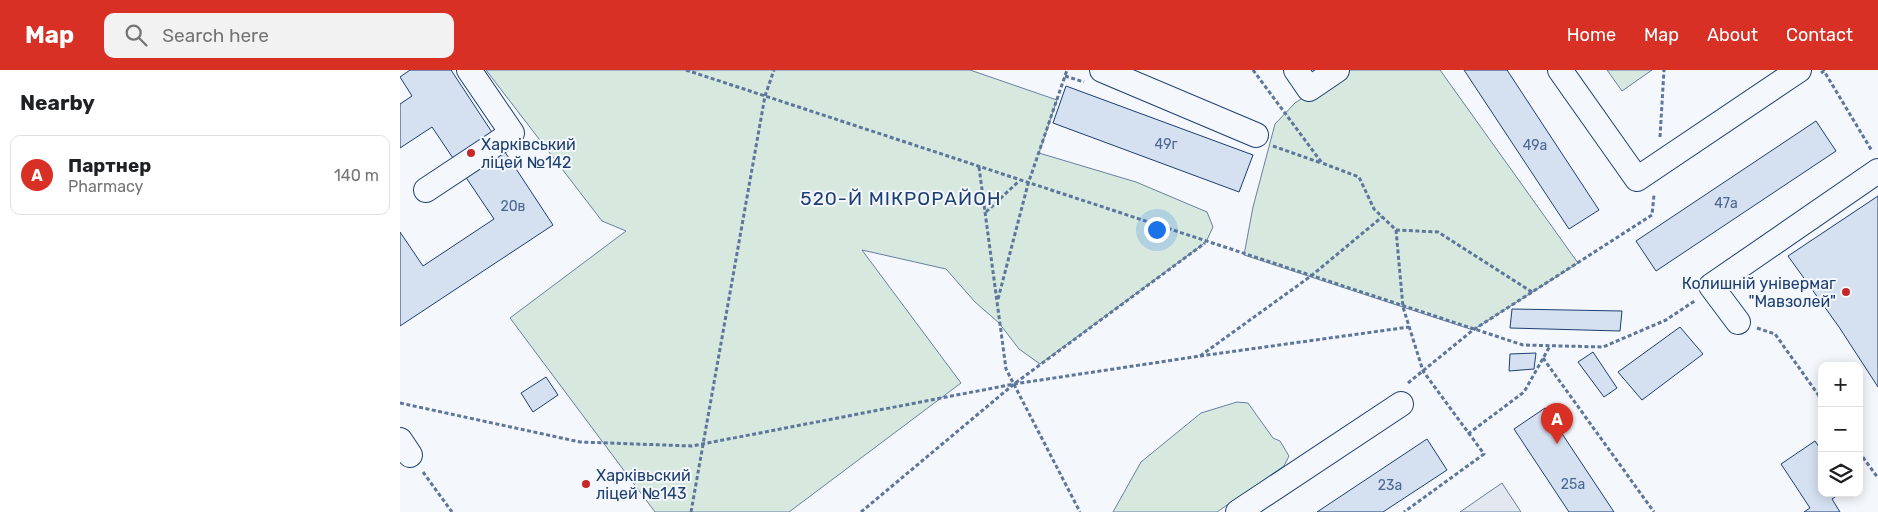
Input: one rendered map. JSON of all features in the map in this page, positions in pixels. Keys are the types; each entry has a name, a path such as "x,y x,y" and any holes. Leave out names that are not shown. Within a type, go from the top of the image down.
{"lane":[{"path":"426,190 512,133 469,70"},
{"path":"1102,70 1256,134"},
{"path":"1296,70 1309,89 1337,70"},
{"path":"1560,70 1637,179 1807,73"},
{"path":"1738,322 1711,286 1876,162"},
{"path":"1238,512 1402,395"}],"path":[{"path":"686,70 1028,184 1524,345 1603,347 1666,320 1704,295 1711,286"},
{"path":"691,512 765,96 774,70"},
{"path":"997,303 1028,184 1067,70"},
{"path":"1253,70 1322,163 1359,177 1374,209 1396,230 1438,232 1532,292"},
{"path":"1402,395 1423,371 1473,330 1652,216 1659,164 1664,70"},
{"path":"1807,73 1823,71 1876,162"},
{"path":"979,167 1006,369 1080,512"},
{"path":"985,212 1020,181"},
{"path":"1200,356 1311,276 1382,217"},
{"path":"1396,230 1403,307 1423,371 1484,454 1404,512"},
{"path":"861,512 1014,384 1206,242"},
{"path":"400,404 580,442 692,446 1014,384 1409,327"},
{"path":"1775,334 1818,394"},
{"path":"1468,434 1524,392 1550,346"},
{"path":"1543,358 1654,512"},
{"path":"405,447 452,512"},
{"path":"1863,457 1878,478"}],"shaded area":[{"path":"486,70 970,70 1057,100 1039,153 1136,182 1207,212 1213,227 1206,242 1040,364 1019,349 999,323 975,302 946,269 862,250 961,383 789,512 655,512 510,318 626,231 602,221"},
{"path":"1345,70 1440,70 1578,263 1473,330 1244,255 1253,207 1275,124 1295,103"},
{"path":"1607,70 1652,70 1622,91"},
{"path":"1237,402 1248,403 1273,438 1280,441 1289,456 1284,466 1217,512 1113,512 1141,462 1201,413"},
{"path":"1502,483 1521,512 1460,512"}],"building":[{"path":"410,70 451,70 553,225 400,326 400,232 423,266 494,219 432,127 400,148 400,104 412,96 400,77"},
{"path":"1464,70 1507,70 1599,210 1569,229"},
{"path":"1066,86 1253,155 1239,192 1053,123"},
{"path":"1816,121 1836,151 1656,271 1636,241"},
{"name":"Колишній універмаг \"Мавзолей\"","path":"1878,196 1878,387 1839,327 1788,256"},
{"path":"1512,309 1622,311 1620,331 1510,328"},
{"path":"1680,327 1703,354 1642,400 1618,372"},
{"path":"1593,352 1617,388 1604,397 1578,362"},
{"path":"1536,353 1534,369 1509,371 1510,354"},
{"path":"546,377 558,395 533,412 521,393"},
{"path":"1545,408 1614,512 1569,512 1514,429"},
{"path":"1427,439 1447,470 1383,512 1317,512"},
{"path":"1815,441 1818,445 1818,497 1835,497 1832,499 1840,512 1804,512 1810,508 1781,464"}],"place":[{"name":"Харківський ліцей №142","path":"471,153"},
{"name":"Колишній універмаг \"Мавзолей\"","path":"1846,292"},
{"name":"Партнер","path":"1557,444"},
{"name":"Харківьский ліцей №143","path":"586,484"}],"district":[{"name":"520-Й МІКРОРАЙОН","path":"901,198"}]}
